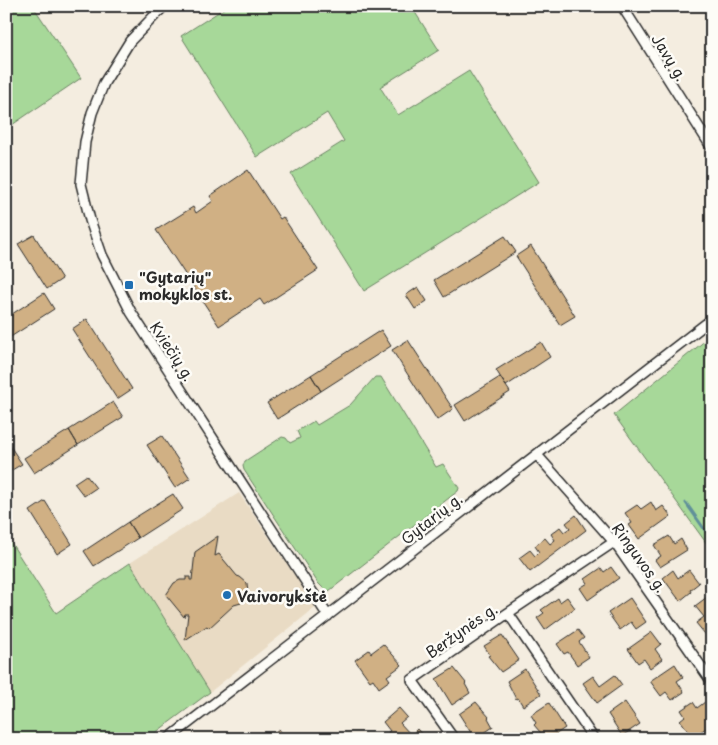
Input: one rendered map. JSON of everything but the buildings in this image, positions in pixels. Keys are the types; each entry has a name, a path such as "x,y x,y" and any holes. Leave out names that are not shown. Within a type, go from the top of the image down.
{"street":[{"name":"Kviečių g.","path":"164,6 130,41 104,83 92,113 85,142 81,184 85,202 102,255 131,312 328,616"},
{"name":"Javų g.","path":"622,6 712,148"},
{"name":"Gytarių g.","path":"168,739 712,319"},
{"name":"Ringuvos g.","path":"537,455 614,542 712,682"},
{"path":"508,614 614,542"},
{"name":"Beržynės g.","path":"454,739 412,680 508,614 594,739"}],"shaded area":[{"path":"239,493 316,607 210,692 130,563"}],"green space":[{"path":"6,6 33,6 81,78 6,129"},
{"path":"228,6 411,6 439,50 380,87 398,115 469,71 539,182 364,291 291,174 344,141 327,113 257,157 181,36"},
{"path":"712,335 712,551 614,415"},
{"path":"375,377 381,377 436,467 443,464 459,488 458,491 329,591 318,583 243,466 245,461 282,437 286,438 290,443 300,438 297,431 314,421 317,425 350,405"},
{"path":"6,535 56,613 130,563 210,692 147,739 6,739"}],"waterway":[{"path":"686,503 712,540"}],"place":[{"name":"\"Gytarių\" mokyklos st.","path":"129,285"},
{"name":"Vaivorykštė","path":"227,595"}]}
